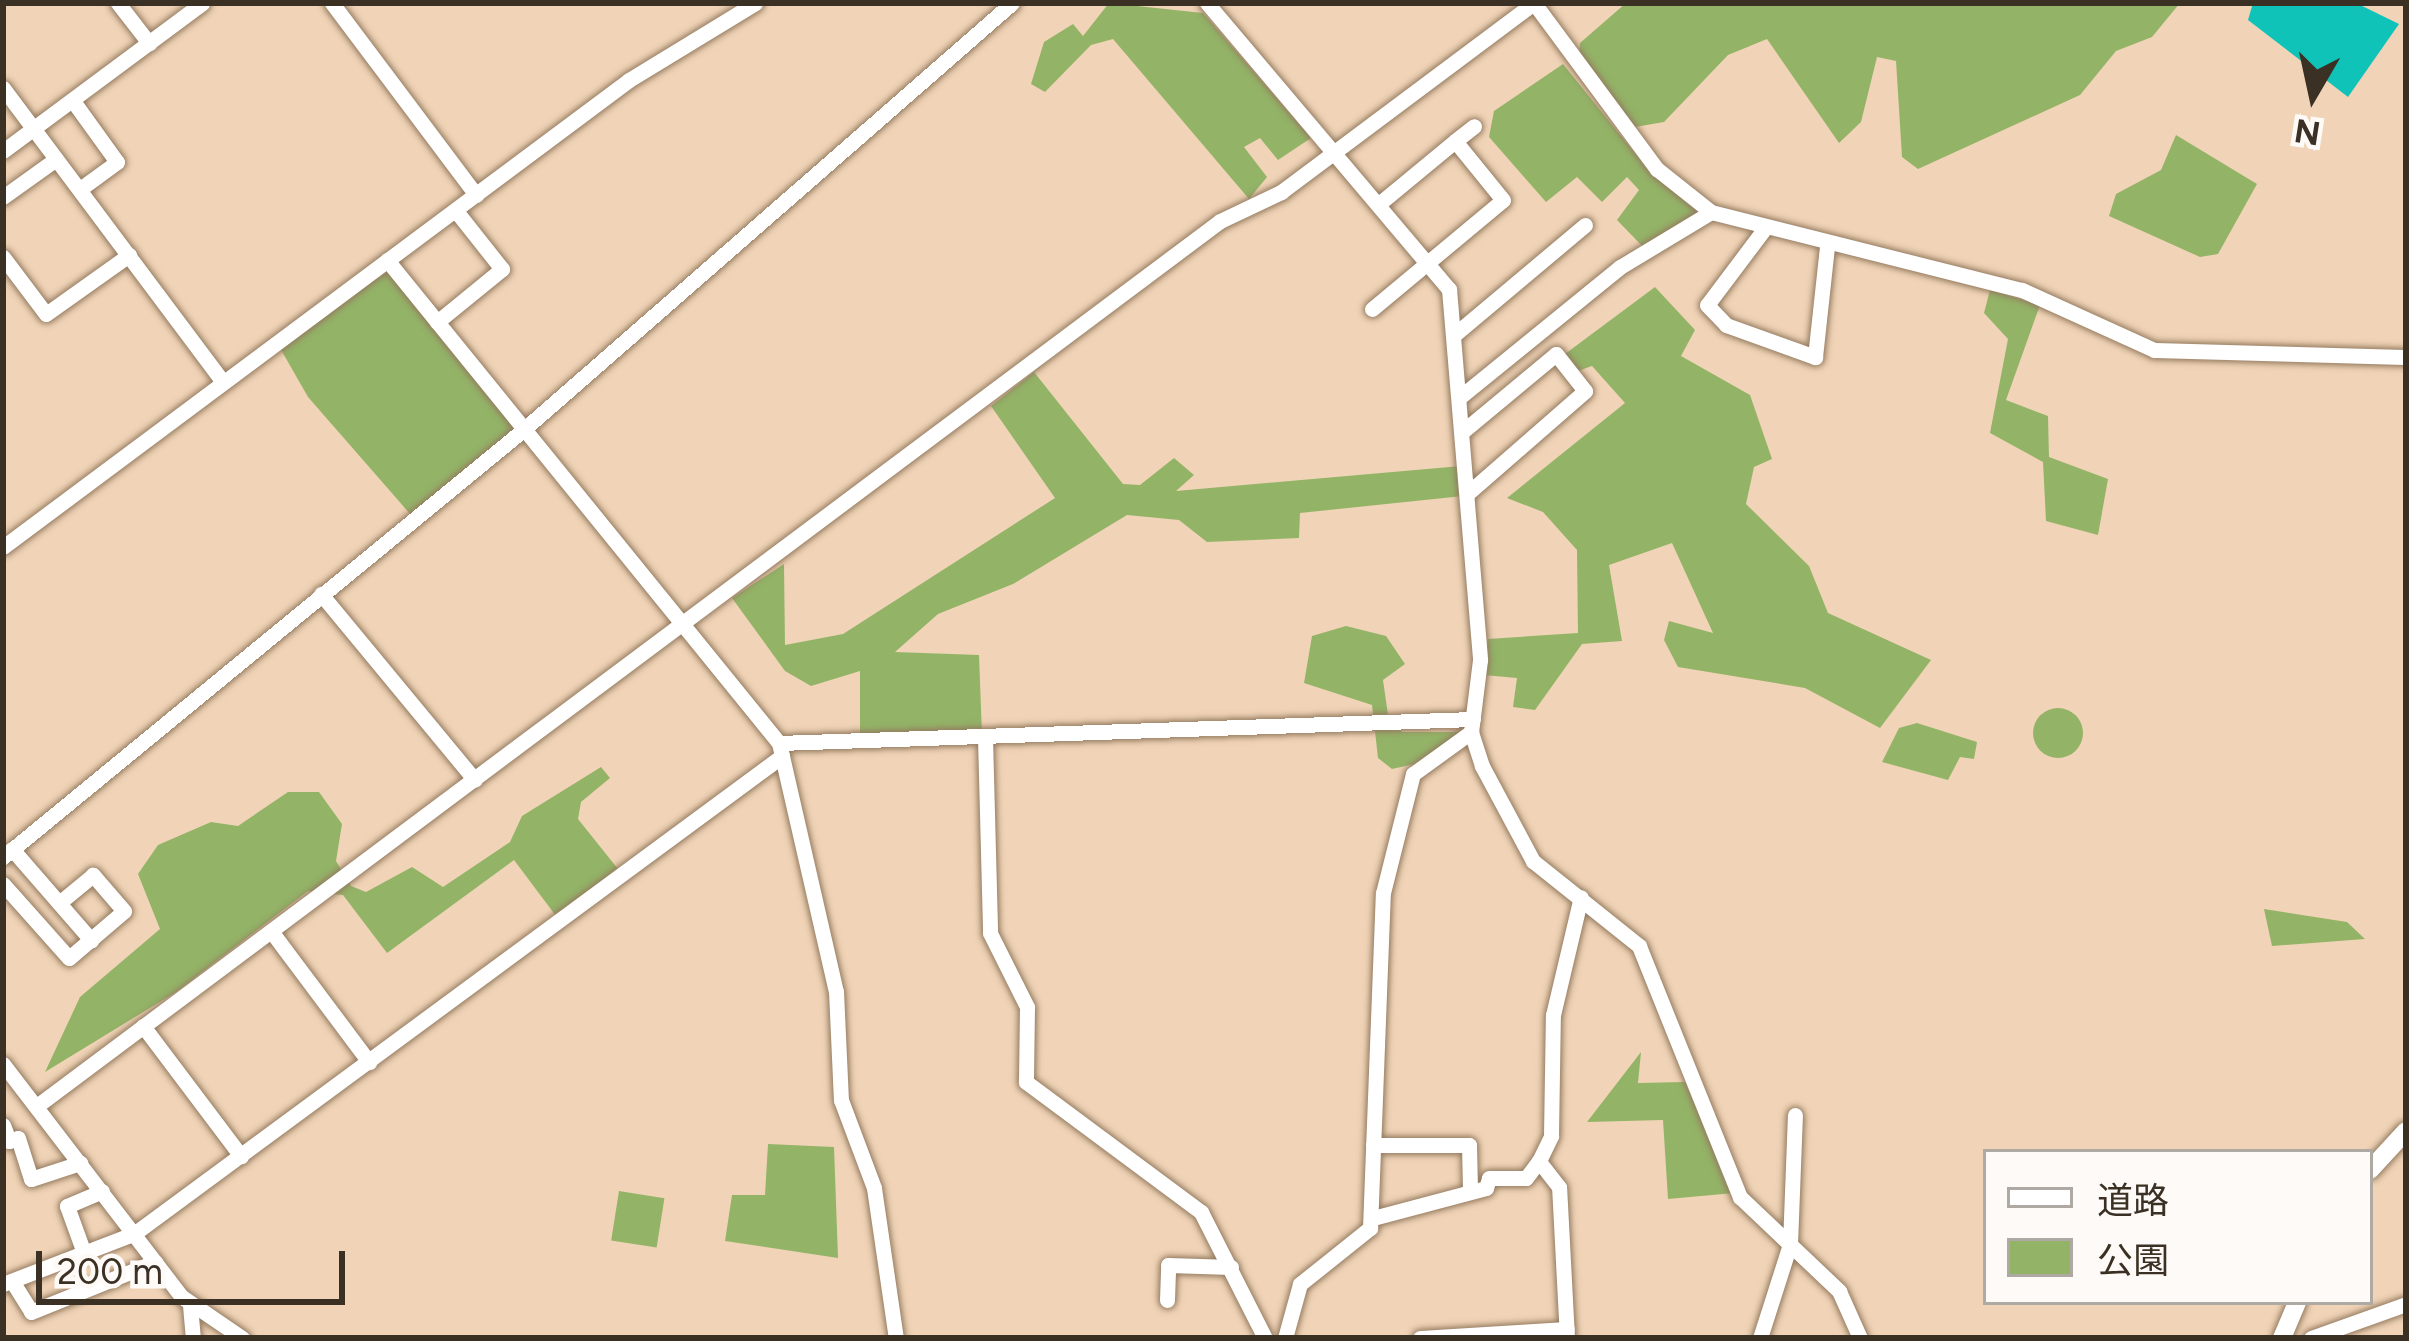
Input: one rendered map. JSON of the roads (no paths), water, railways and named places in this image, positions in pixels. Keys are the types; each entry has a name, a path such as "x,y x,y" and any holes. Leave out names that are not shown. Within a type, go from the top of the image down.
{"main road":[{"path":"2373,1167 2406,1131"},
{"path":"2282,1338 2296,1305"}],"street":[{"path":"118,3 149,44"},
{"path":"3,151 202,3"},
{"path":"332,3 476,195"},
{"path":"3,547 729,9 754,3"},
{"path":"91,940 8,853 523,430 1012,3"},
{"path":"1207,3 1431,263 1448,289 1480,660 1472,726 1519,844 1646,958 1740,1197 1839,1291 1860,1338"},
{"path":"38,1105 1220,220 1281,192 1333,148 1534,3 1657,169 1711,212 1828,247 2044,297 2154,350 2406,357"},
{"path":"3,88 222,381"},
{"path":"73,101 117,163 80,189"},
{"path":"1380,203 1474,126"},
{"path":"1372,309 1503,200 1455,141"},
{"path":"3,197 56,158"},
{"path":"437,322 502,269 456,211"},
{"path":"1460,397 1620,267 1711,212"},
{"path":"1454,335 1586,225"},
{"path":"1765,228 1707,305 1726,325 1815,357 1828,247"},
{"path":"3,257 46,314 128,255"},
{"path":"386,260 780,750 836,991 842,1100 874,1188 896,1338"},
{"path":"1462,432 1556,355 1585,391 1468,494"},
{"path":"321,594 475,780"},
{"path":"155,1262 31,1312 8,1282 134,1233 369,1062 780,750 985,737 1472,726"},
{"path":"1285,1338 1300,1284 1349,1252 1373,1218 1371,1043 1389,867 1413,773 1472,726"},
{"path":"985,737 991,933 1027,1006 1026,1082 1201,1212 1264,1338"},
{"path":"3,884 69,958 124,911 93,875 58,903"},
{"path":"1373,1218 1470,1190 1489,1178 1526,1178 1539,1161 1551,1136 1553,1015 1581,897"},
{"path":"271,931 369,1062"},
{"path":"143,1026 241,1156"},
{"path":"3,1064 9,1080 38,1105 190,1305 242,1338"},
{"path":"1760,1338 1790,1244 1795,1115"},
{"path":"3,1125 9,1141 18,1138 31,1179 80,1163"},
{"path":"1372,1145 1469,1145 1470,1190"},
{"path":"1420,1338 1567,1333 1559,1187 1539,1161"},
{"path":"85,1253 67,1206 102,1191"},
{"path":"1167,1300 1168,1265 1231,1267"},
{"path":"2311,1338 2406,1304"},
{"path":"190,1305 193,1338"}],"water":[{"path":"2253,3 2356,3 2399,24 2348,97 2248,20"}]}
